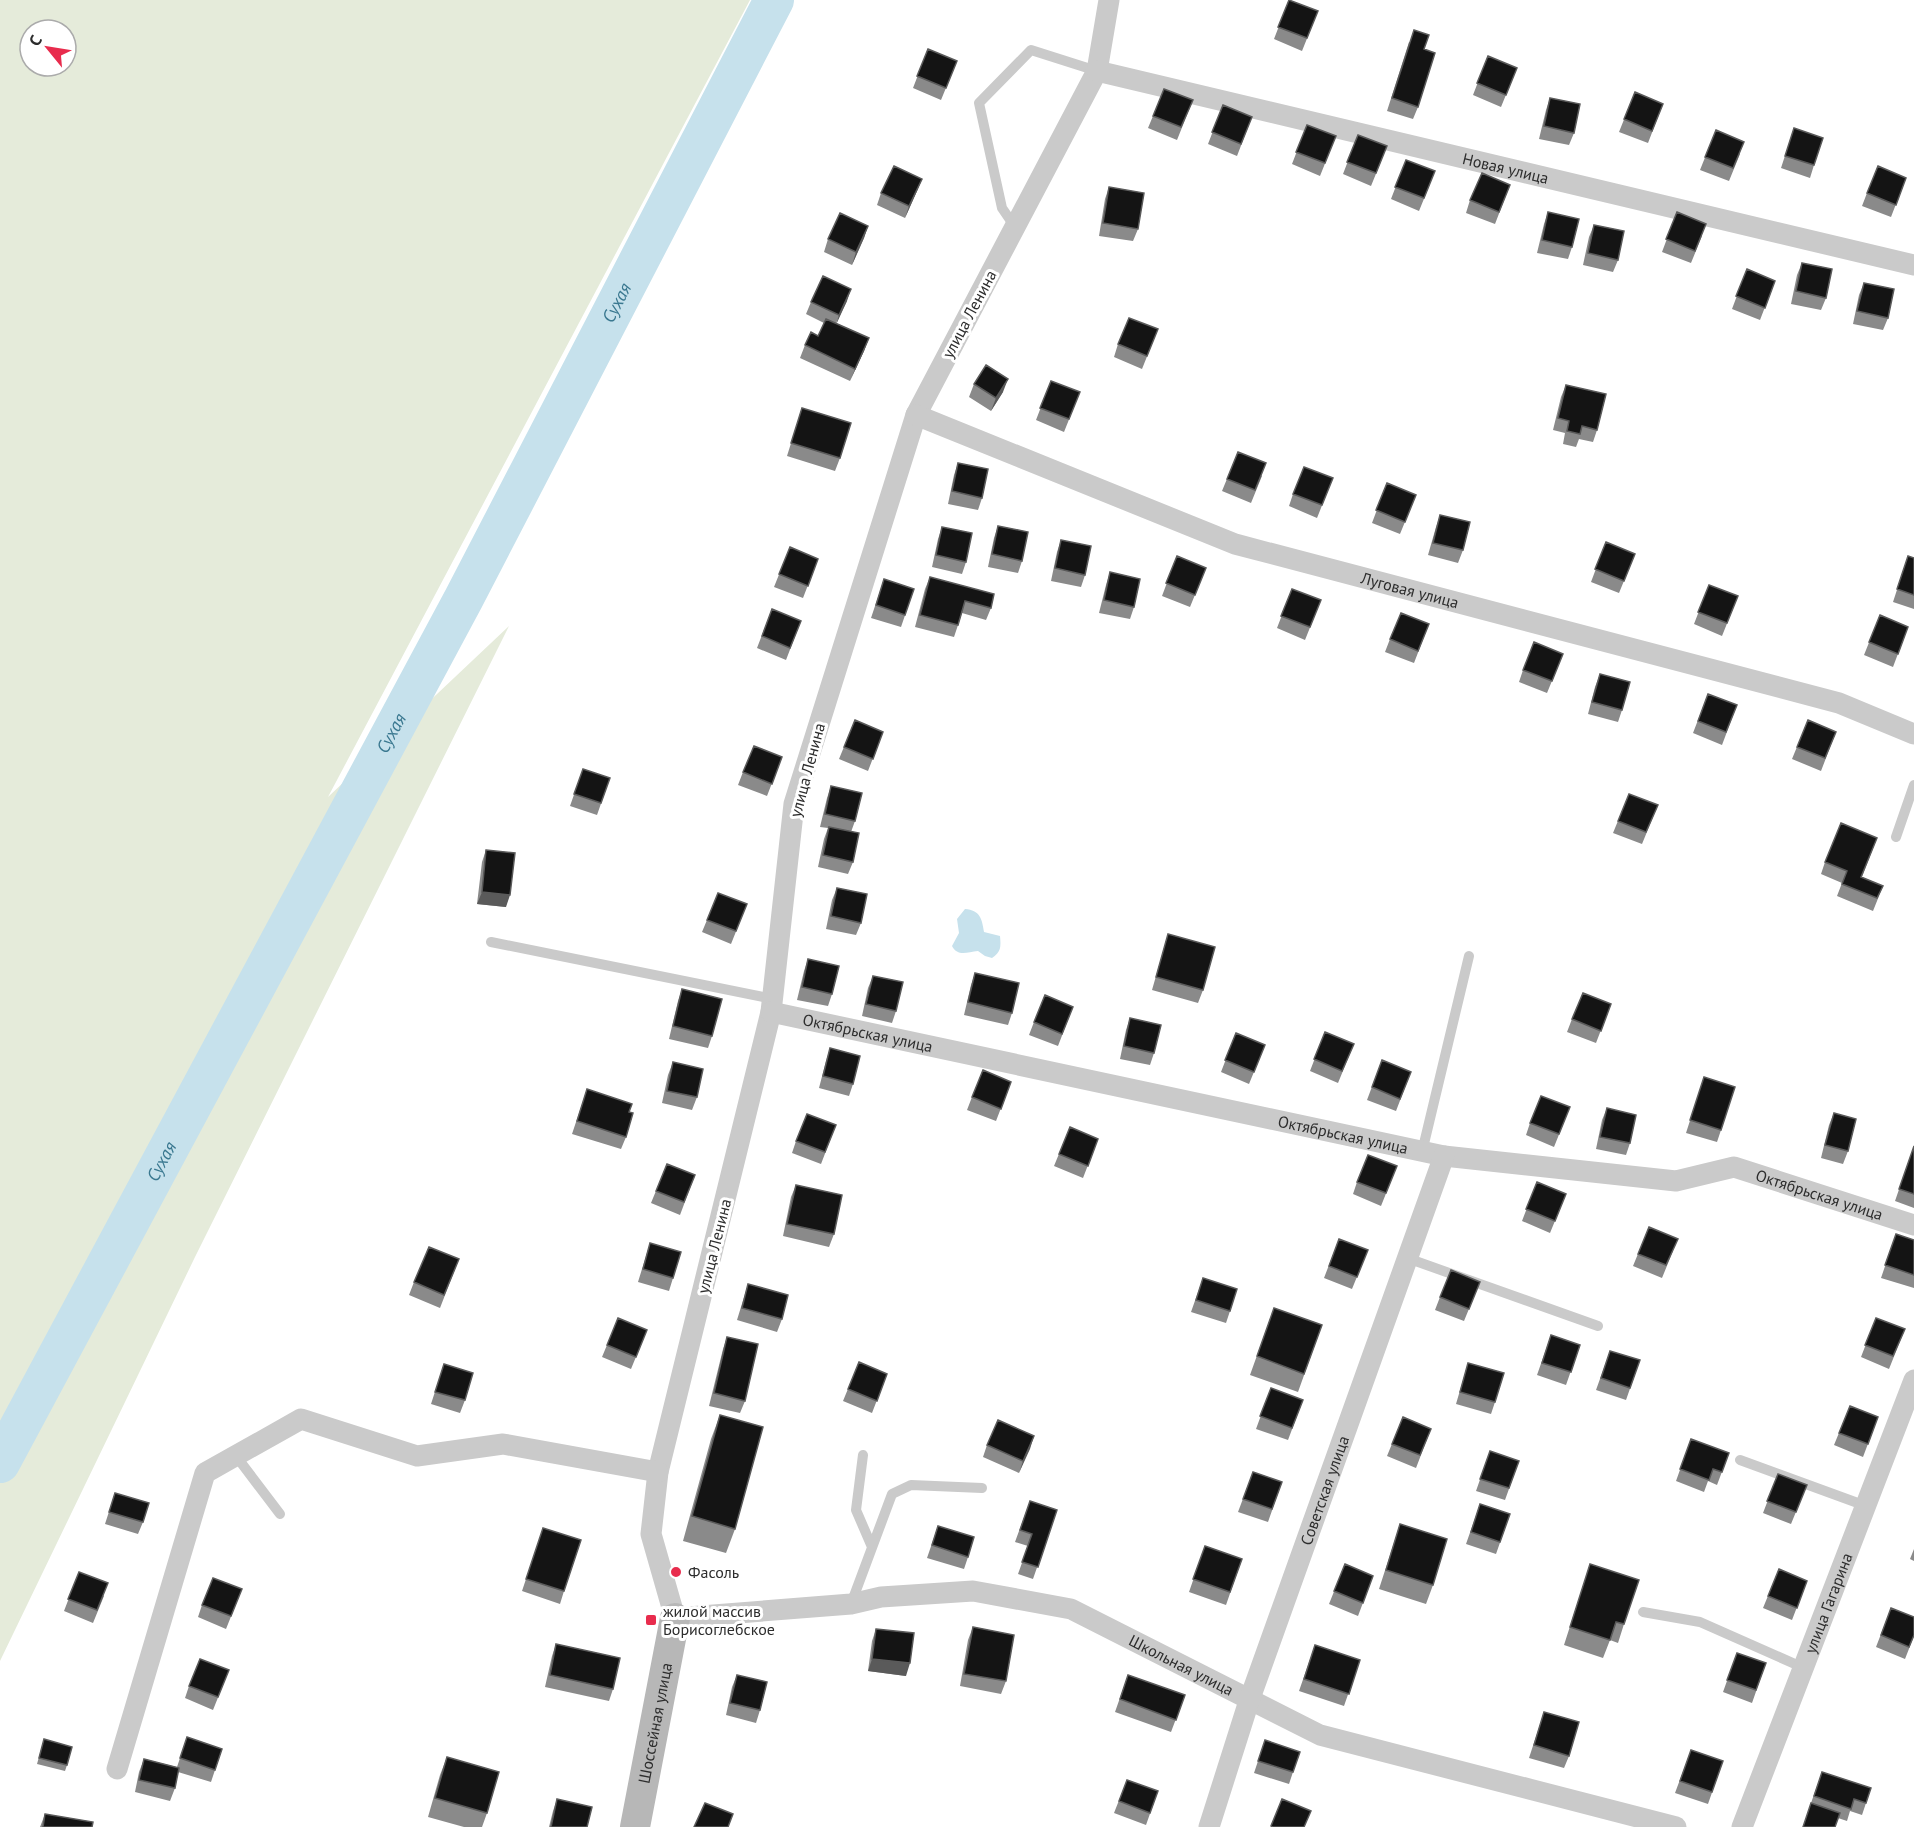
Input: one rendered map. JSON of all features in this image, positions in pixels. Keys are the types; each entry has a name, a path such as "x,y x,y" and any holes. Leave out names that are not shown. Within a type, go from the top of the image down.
{"street":[{"name":"улица Ленина","path":"675,1618 651,1534 658,1472 772,1006 794,804 916,415 1097,71 1109,0"},
{"name":"Новая улица","path":"1097,71 1914,265"},
{"name":"Луговая улица","path":"916,415 1235,544 1839,703 1914,734"},
{"name":"Октябрьская улица","path":"772,1006 1444,1156 1676,1181 1734,1167 1914,1225"},
{"name":"Советская улица","path":"1209,1827 1249,1701 1444,1156"},
{"name":"улица Гагарина","path":"1742,1827 1914,1380"},
{"path":"117,1769 206,1473 302,1419 417,1456 503,1444 658,1472"},
{"name":"Школьная улица","path":"675,1618 851,1604 881,1597 973,1591 1071,1609 1320,1736 1676,1827"},
{"name":"Шоссейная улица","path":"634,1827 675,1618"}],"lane":[{"path":"1015,227 1002,208 979,104 1031,50 1097,71"},
{"path":"1896,837 1914,785"},
{"path":"491,942 772,1006"},
{"path":"1422,1152 1469,956"},
{"path":"1407,1258 1598,1326"},
{"path":"863,1455 856,1510 872,1547"},
{"path":"236,1456 280,1514"},
{"path":"1740,1460 1866,1506"},
{"path":"851,1604 892,1494 911,1485 982,1488"},
{"path":"1643,1612 1700,1622 1803,1668"}],"green space":[{"path":"0,0 750,0 328,797 509,626 195,1257 0,1661"}],"water":[{"path":"965,909 977,913 984,932 1000,936 1000,949 992,958 978,951 960,953 952,946 959,933 957,919"}],"building":[{"path":"1289,0 1318,11 1307,38 1278,27"},
{"path":"1414,30 1429,35 1424,49 1435,53 1418,107 1392,98"},
{"path":"928,49 957,61 946,88 917,76"},
{"path":"1488,56 1517,68 1506,95 1477,83"},
{"path":"1164,89 1193,100 1181,127 1153,116"},
{"path":"1635,92 1663,104 1652,131 1624,119"},
{"path":"1550,98 1580,104 1574,133 1544,126"},
{"path":"1223,105 1252,117 1241,144 1212,132"},
{"path":"1307,125 1336,136 1325,163 1296,152"},
{"path":"1794,128 1823,138 1814,165 1785,156"},
{"path":"1716,130 1744,142 1733,168 1705,157"},
{"path":"1358,135 1387,146 1376,173 1347,162"},
{"path":"1406,160 1435,171 1424,198 1395,187"},
{"path":"894,166 922,179 909,206 881,193"},
{"path":"1878,166 1906,178 1896,205 1867,193"},
{"path":"1482,173 1510,185 1499,212 1470,200"},
{"path":"1109,187 1144,193 1138,229 1103,223"},
{"path":"1548,212 1579,219 1572,247 1542,240"},
{"path":"1677,212 1706,224 1695,251 1666,239"},
{"path":"840,213 868,226 856,252 828,239"},
{"path":"1594,225 1624,231 1618,260 1588,253"},
{"path":"1802,263 1832,269 1826,298 1796,291"},
{"path":"1747,269 1775,281 1765,308 1736,296"},
{"path":"823,276 851,289 839,315 811,302"},
{"path":"1864,283 1894,289 1888,318 1857,311"},
{"path":"1129,318 1158,329 1147,356 1118,344"},
{"path":"826,319 869,338 855,369 805,345 811,332 818,336"},
{"path":"986,365 1008,379 996,398 974,384"},
{"path":"1051,381 1080,392 1069,419 1040,408"},
{"path":"1566,385 1606,394 1597,430 1582,426 1580,434 1567,431 1569,421 1558,418"},
{"path":"802,408 851,423 840,458 791,443"},
{"path":"1238,452 1266,463 1255,490 1227,479"},
{"path":"958,463 988,469 982,498 952,491"},
{"path":"1304,467 1333,478 1322,505 1293,494"},
{"path":"1387,483 1416,495 1405,522 1376,510"},
{"path":"1440,515 1470,522 1463,550 1433,543"},
{"path":"998,526 1028,532 1022,561 992,554"},
{"path":"942,527 972,533 966,562 936,555"},
{"path":"1061,540 1091,546 1085,575 1055,568"},
{"path":"1606,542 1635,554 1624,581 1595,569"},
{"path":"790,547 818,559 808,586 779,574"},
{"path":"1177,556 1206,568 1195,595 1166,583"},
{"path":"1908,556 1914,558 1914,595 1897,589"},
{"path":"1110,572 1140,579 1134,607 1104,600"},
{"path":"930,577 994,594 991,608 965,601 958,625 920,615"},
{"path":"884,579 914,589 905,615 876,605"},
{"path":"1709,585 1738,596 1727,623 1698,612"},
{"path":"1292,589 1321,600 1310,627 1281,616"},
{"path":"772,609 801,621 790,648 762,636"},
{"path":"1401,613 1429,624 1418,651 1390,639"},
{"path":"1880,615 1908,627 1898,654 1869,642"},
{"path":"1534,642 1563,654 1552,681 1523,670"},
{"path":"1600,674 1630,682 1622,710 1592,702"},
{"path":"1708,694 1737,705 1726,732 1698,721"},
{"path":"855,720 883,732 873,759 844,747"},
{"path":"1808,720 1836,732 1825,758 1797,747"},
{"path":"754,746 782,757 772,784 743,772"},
{"path":"583,769 610,778 601,803 574,794"},
{"path":"831,786 862,793 855,821 825,814"},
{"path":"1629,794 1658,805 1646,832 1618,821"},
{"path":"1841,823 1877,838 1861,877 1883,886 1877,898 1842,884 1847,871 1825,862"},
{"path":"829,827 859,833 853,862 823,855"},
{"path":"486,850 515,853 510,895 482,892"},
{"path":"837,888 867,894 861,923 831,916"},
{"path":"718,893 747,904 736,931 707,920"},
{"path":"1168,934 1215,947 1203,990 1156,977"},
{"path":"808,959 839,966 832,994 802,987"},
{"path":"975,973 1019,983 1012,1013 968,1002"},
{"path":"873,976 903,982 896,1011 866,1004"},
{"path":"682,989 722,999 712,1036 673,1026"},
{"path":"1583,993 1611,1004 1601,1031 1572,1019"},
{"path":"1045,995 1073,1007 1062,1034 1034,1022"},
{"path":"1130,1018 1161,1025 1154,1053 1124,1046"},
{"path":"1325,1032 1354,1044 1342,1071 1314,1059"},
{"path":"1236,1033 1265,1045 1254,1072 1225,1060"},
{"path":"830,1048 860,1056 853,1084 823,1076"},
{"path":"1382,1060 1411,1072 1400,1099 1372,1087"},
{"path":"673,1062 703,1069 697,1097 667,1091"},
{"path":"983,1070 1011,1082 1001,1109 972,1097"},
{"path":"1704,1077 1735,1087 1721,1130 1690,1120"},
{"path":"587,1089 632,1104 629,1112 633,1113 626,1137 577,1121"},
{"path":"1541,1096 1570,1107 1559,1134 1530,1123"},
{"path":"1607,1108 1636,1115 1630,1143 1600,1137"},
{"path":"1834,1113 1856,1119 1848,1151 1825,1145"},
{"path":"807,1114 836,1125 825,1152 796,1141"},
{"path":"1070,1127 1098,1139 1088,1166 1059,1154"},
{"path":"1914,1146 1914,1194 1899,1189"},
{"path":"1368,1155 1397,1166 1386,1193 1357,1182"},
{"path":"667,1164 695,1175 684,1202 656,1191"},
{"path":"1537,1182 1566,1194 1555,1221 1526,1209"},
{"path":"796,1185 842,1195 834,1234 787,1224"},
{"path":"1649,1227 1678,1239 1666,1265 1638,1254"},
{"path":"1896,1234 1914,1240 1914,1275 1885,1265"},
{"path":"1339,1239 1368,1250 1357,1277 1329,1266"},
{"path":"650,1243 681,1252 673,1278 643,1269"},
{"path":"429,1247 459,1259 444,1295 414,1282"},
{"path":"1451,1270 1480,1282 1469,1309 1440,1297"},
{"path":"1203,1278 1237,1289 1230,1311 1196,1300"},
{"path":"748,1284 788,1295 782,1319 742,1308"},
{"path":"1274,1308 1322,1325 1304,1374 1257,1356"},
{"path":"618,1318 647,1330 636,1357 607,1345"},
{"path":"1876,1318 1905,1329 1893,1356 1865,1345"},
{"path":"1551,1335 1580,1345 1571,1372 1542,1363"},
{"path":"727,1337 758,1344 745,1401 714,1393"},
{"path":"1610,1351 1640,1360 1630,1388 1601,1378"},
{"path":"859,1362 887,1374 877,1401 848,1389"},
{"path":"1468,1363 1504,1373 1495,1402 1460,1392"},
{"path":"444,1364 473,1373 465,1400 435,1392"},
{"path":"1271,1388 1303,1400 1292,1428 1260,1416"},
{"path":"1850,1406 1878,1417 1868,1444 1839,1433"},
{"path":"720,1415 763,1427 735,1529 692,1516"},
{"path":"1403,1417 1431,1429 1420,1455 1392,1444"},
{"path":"998,1420 1034,1436 1023,1461 987,1445"},
{"path":"1691,1439 1729,1453 1722,1472 1713,1469 1709,1480 1680,1469"},
{"path":"1490,1451 1519,1461 1509,1488 1480,1479"},
{"path":"1253,1472 1282,1482 1272,1509 1243,1499"},
{"path":"1778,1474 1807,1485 1796,1512 1767,1501"},
{"path":"115,1493 149,1503 143,1522 109,1512"},
{"path":"1030,1501 1057,1510 1038,1567 1022,1562 1032,1534 1020,1530"},
{"path":"1480,1504 1510,1514 1500,1542 1471,1532"},
{"path":"1400,1524 1447,1539 1433,1585 1386,1570"},
{"path":"938,1526 974,1537 968,1557 932,1545"},
{"path":"543,1528 581,1540 564,1591 526,1579"},
{"path":"1205,1546 1242,1559 1230,1592 1193,1579"},
{"path":"1345,1564 1373,1576 1363,1603 1334,1591"},
{"path":"1590,1564 1639,1580 1624,1624 1616,1622 1610,1640 1570,1627"},
{"path":"1779,1569 1807,1581 1797,1608 1768,1596"},
{"path":"79,1572 108,1583 97,1610 68,1599"},
{"path":"213,1578 242,1589 231,1616 202,1605"},
{"path":"1891,1608 1914,1617 1914,1635 1909,1647 1881,1635"},
{"path":"973,1627 1014,1635 1006,1681 964,1674"},
{"path":"876,1629 914,1633 910,1663 872,1659"},
{"path":"556,1644 620,1658 613,1689 550,1675"},
{"path":"1315,1645 1360,1660 1349,1694 1304,1679"},
{"path":"1737,1653 1766,1663 1756,1690 1727,1680"},
{"path":"200,1659 229,1670 218,1697 189,1686"},
{"path":"737,1675 767,1682 760,1710 730,1703"},
{"path":"1128,1675 1185,1695 1176,1720 1120,1699"},
{"path":"1544,1712 1579,1722 1569,1756 1534,1745"},
{"path":"187,1737 222,1749 215,1770 180,1758"},
{"path":"44,1739 72,1747 67,1765 39,1758"},
{"path":"1265,1740 1300,1752 1293,1772 1258,1761"},
{"path":"1691,1750 1723,1761 1712,1792 1680,1781"},
{"path":"447,1757 499,1772 487,1813 435,1798"},
{"path":"144,1759 179,1768 175,1788 139,1780"},
{"path":"1822,1772 1871,1788 1866,1803 1854,1799 1851,1809 1814,1796"},
{"path":"1127,1780 1158,1791 1150,1813 1119,1801"},
{"path":"557,1799 592,1807 587,1827 551,1827"},
{"path":"1282,1799 1311,1811 1304,1827 1271,1826"},
{"path":"705,1803 733,1814 728,1827 694,1827"},
{"path":"1811,1803 1840,1813 1835,1827 1803,1827"},
{"path":"45,1814 93,1822 92,1827 43,1827"}],"waterway":[{"name":"Сухая","path":"0,1463 464,598 774,0"}],"place":[{"name":"Фасоль","path":"676,1572"},
{"name":"жилой массив Борисоглебское","path":"651,1620"}]}
